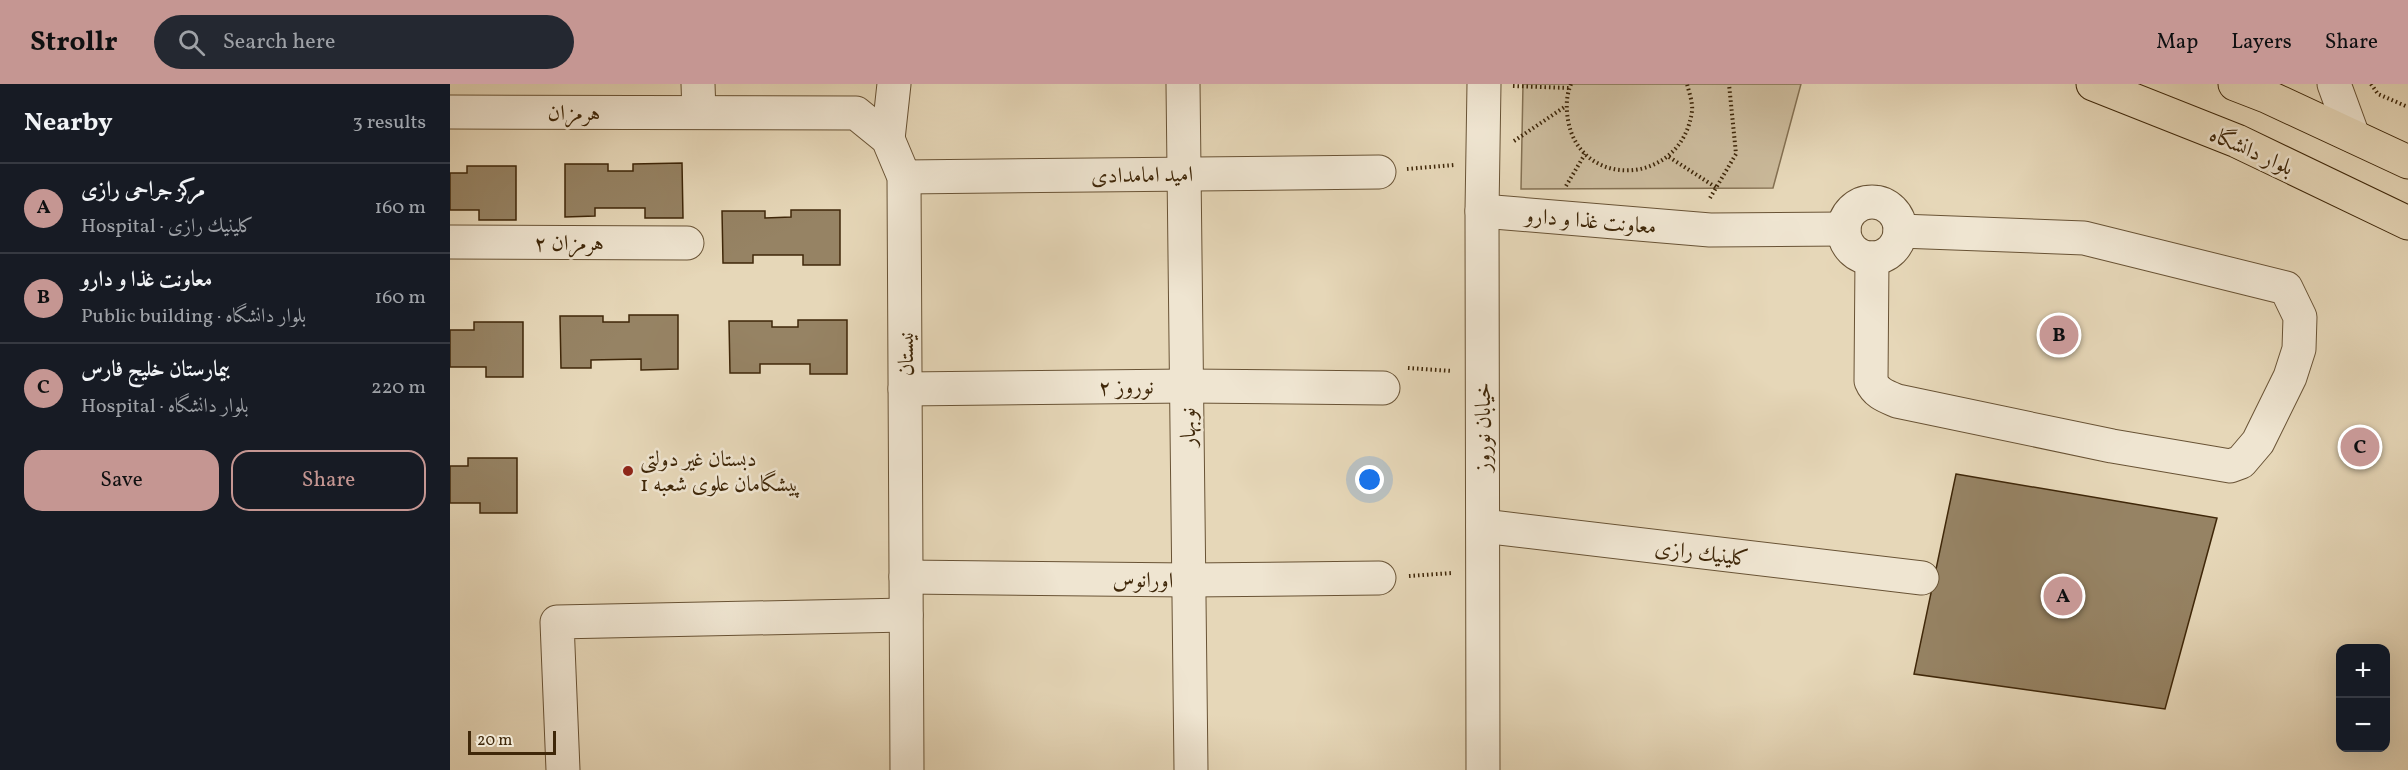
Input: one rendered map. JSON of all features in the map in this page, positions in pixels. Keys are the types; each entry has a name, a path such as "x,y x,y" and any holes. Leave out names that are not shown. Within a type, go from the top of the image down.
{"main road":[{"name":"بلوار دانشگاه","path":"2093,84 2237,141 2408,223"},
{"path":"2235,84 2266,96 2408,162"}],"street":[{"path":"888,139 894,84"},
{"name":"نوبهار","path":"1184,84 1191,770"},
{"path":"2334,84 2353,136"},
{"name":"خیابان نوروز","path":"1483,770 1482,211 1484,85"},
{"name":"نیستان","path":"698,98 856,113 888,139 904,177 907,770"},
{"name":"هرمزان","path":"450,112 698,98"},
{"name":"امید امامدادی","path":"904,177 1379,172"},
{"path":"1869,201 1879,202 1895,213 1900,231 1893,248 1886,254 1872,258 1852,250 1846,243 1844,229 1846,217 1852,209 1869,201"},
{"name":"معاونت غذا و دارو","path":"1482,211 1710,230 1844,229"},
{"path":"1872,258 1872,381 1875,390 1897,400 2112,446 2230,466 2241,462 2258,442 2290,377 2299,349 2300,317 2286,288 2084,238 1900,231"},
{"name":"هرمزان ۲","path":"450,242 687,243"},
{"name":"نوروز ۲","path":"905,389 1187,386 1383,388"},
{"name":"كلينيك رازی","path":"1483,526 1922,578"},
{"name":"اورانوس","path":"906,577 1189,580 1380,578"},
{"path":"563,770 557,622 906,615"}],"path":[{"path":"1484,85 1570,86 1566,106 1570,132 1585,153 1604,166 1627,171 1649,168 1670,157 1686,135 1692,109 1687,84"},
{"path":"1688,228 1717,188 1736,154 1729,84"},
{"path":"2372,84 2378,94 2408,107"},
{"path":"1670,157 1717,188"},
{"path":"1383,388 1391,367 1482,372"},
{"path":"1380,578 1483,571"}],"shaded area":[{"path":"1523,84 1801,84 1773,188 1521,189"}],"building":[{"path":"682,163 683,218 645,218 645,208 595,208 595,216 565,217 565,164 608,164 608,171 633,171 633,164"},
{"path":"467,166 516,166 516,220 479,220 479,210 450,210 450,173 467,173"},
{"path":"791,210 840,210 840,265 803,265 803,255 753,255 753,263 723,263 722,211 765,211 765,218 791,217"},
{"path":"629,315 678,315 678,369 641,370 641,359 591,360 591,368 561,368 560,316 603,316 603,322 629,322"},
{"path":"798,320 847,320 847,374 810,374 810,364 760,364 760,373 730,373 729,321 772,321 772,327 798,327"},
{"path":"474,322 523,322 523,377 486,377 486,367 450,367 450,330 474,330"},
{"path":"468,458 517,458 517,513 480,513 480,503 450,503 450,466 468,466"},
{"path":"1956,474 2217,518 2165,709 1914,674"}],"place":[{"name":"معاونت غذا و دارو","path":"2059,335"},
{"name":"بیمارستان خلیج فارس","path":"2360,447"},
{"name":"دبستان غیر دولتی پیشگامان علوی شعبه 1","path":"628,471"},
{"name":"مرکز جراحی رازی","path":"2063,596"}]}
